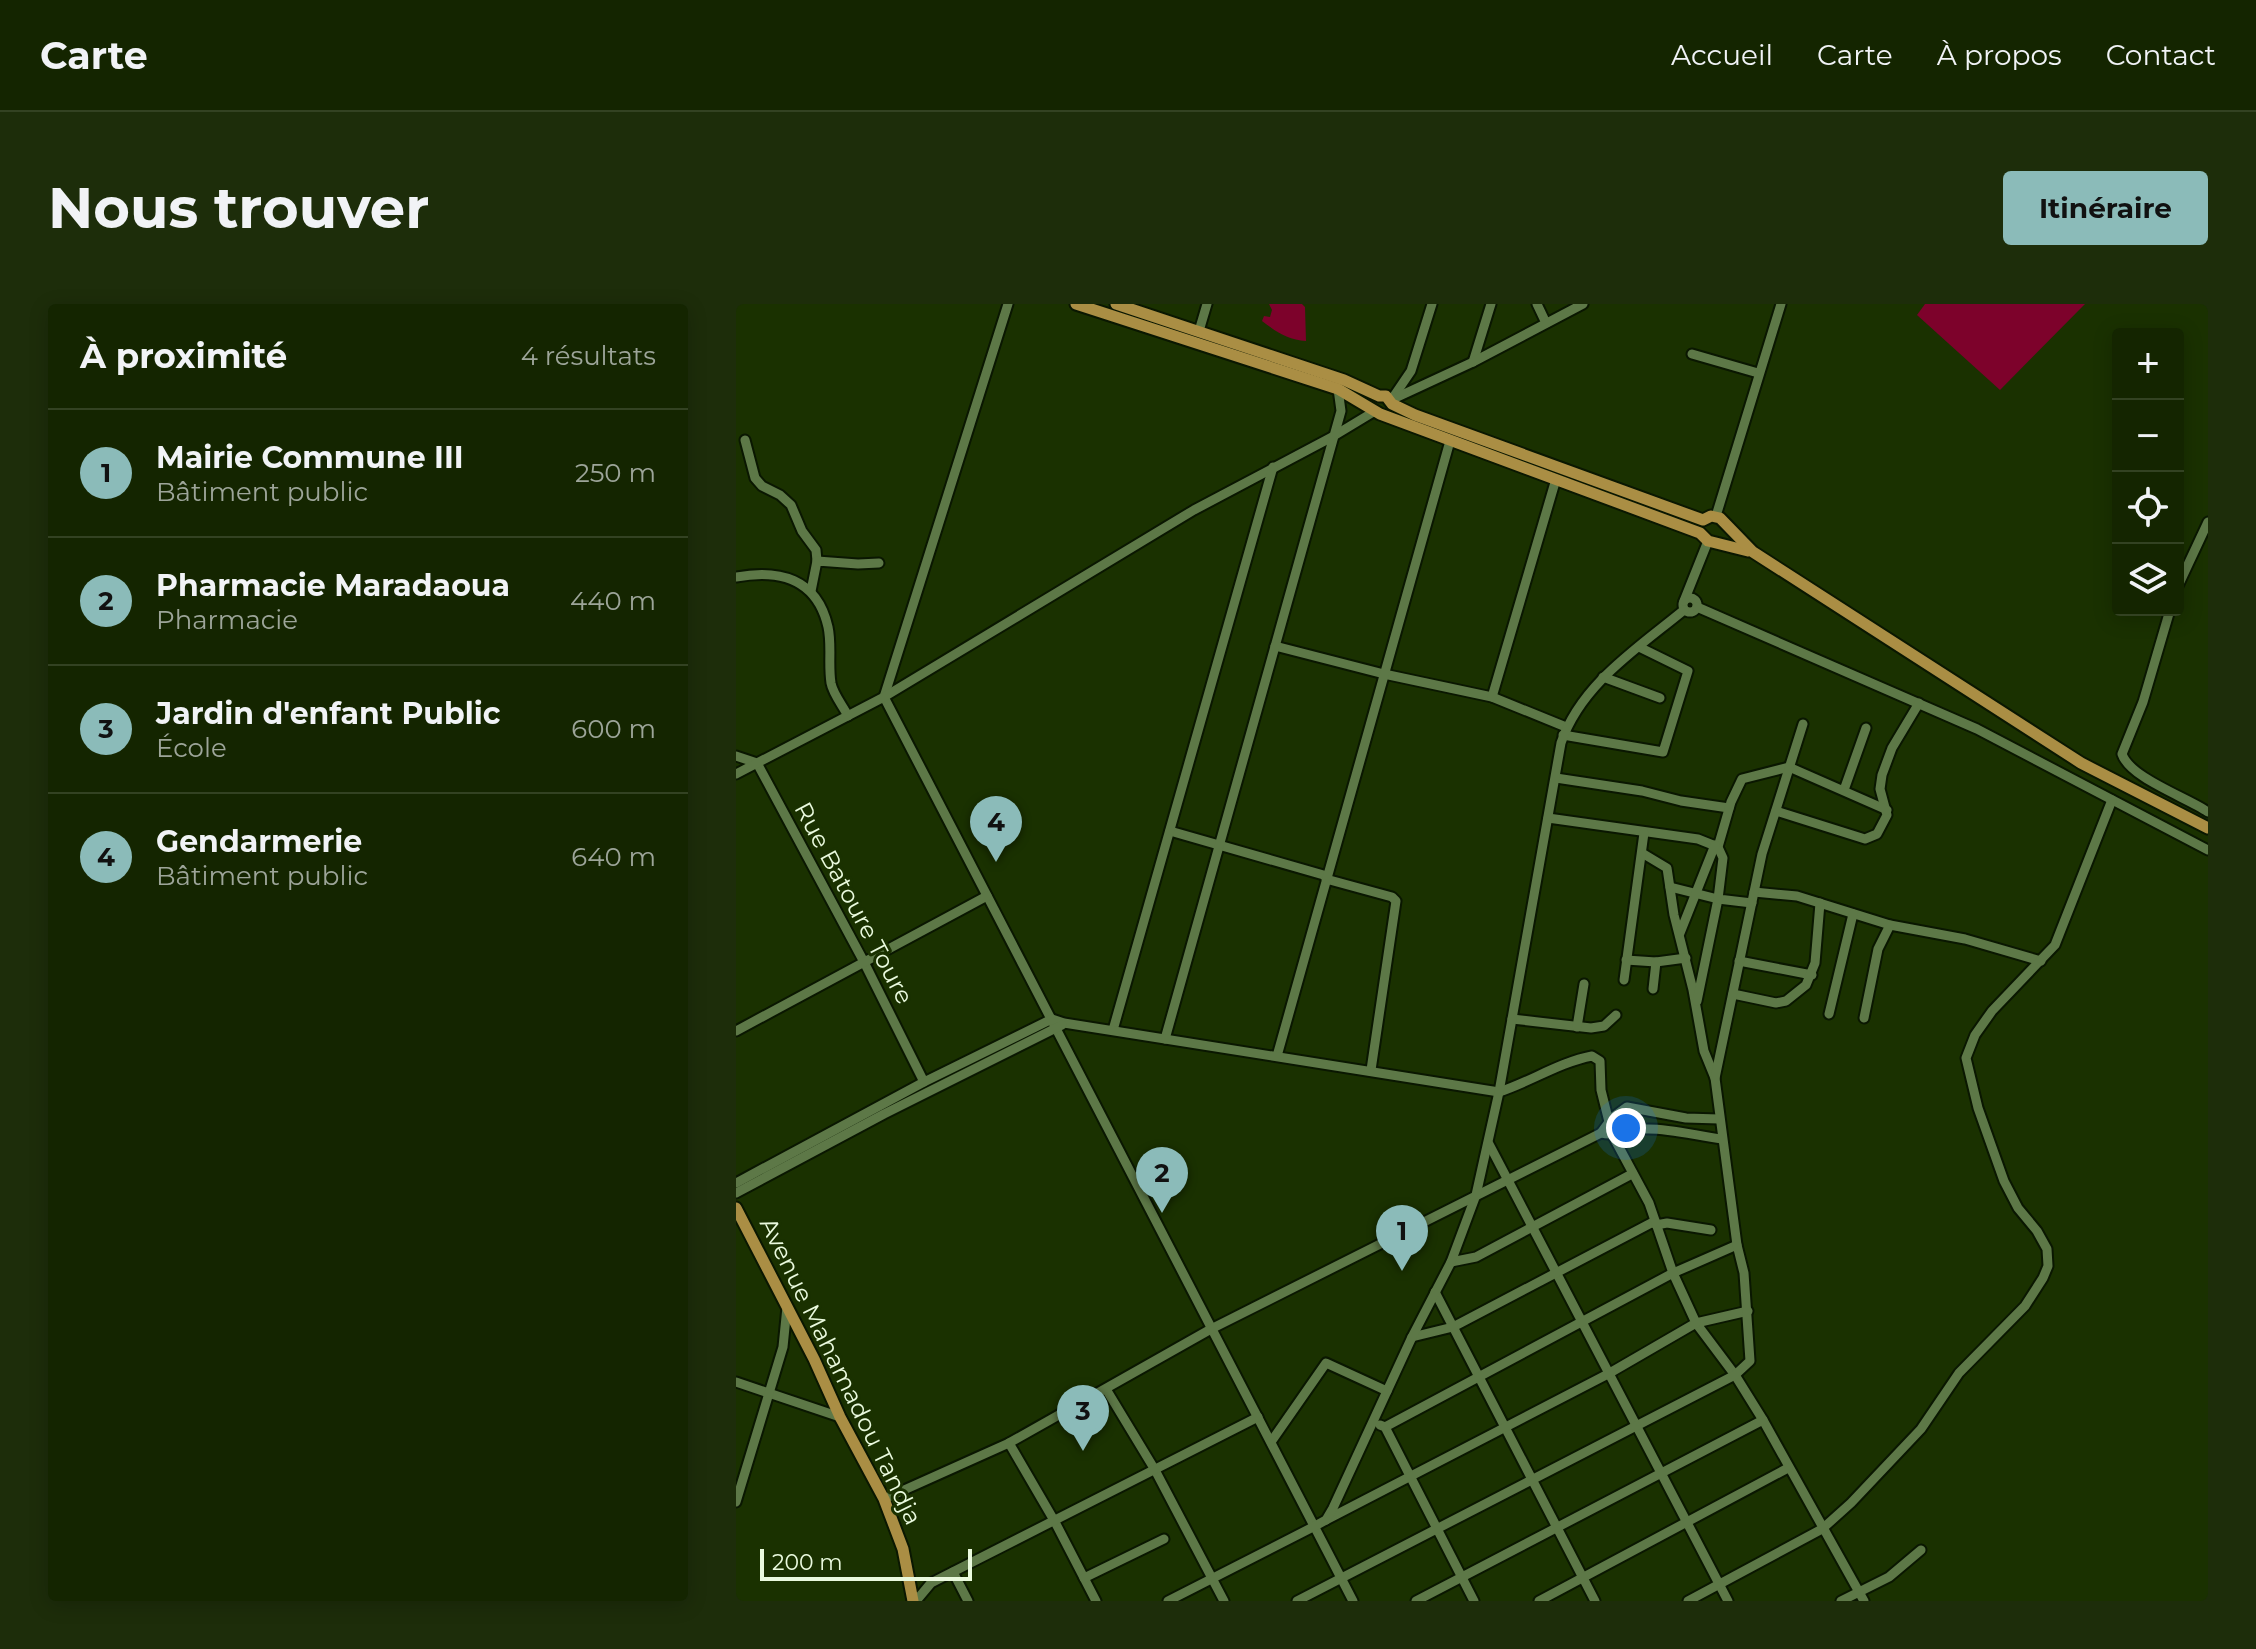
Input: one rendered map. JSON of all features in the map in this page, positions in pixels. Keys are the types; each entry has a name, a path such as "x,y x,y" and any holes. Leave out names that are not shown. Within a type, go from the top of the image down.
{"main road":[{"path":"1076,304 1139,313 1330,374 1453,431 1710,518 1725,526 1753,552 2081,763 2207,828"},
{"path":"1116,304 1338,389 1377,411 1450,441 1753,552"},
{"path":"1377,411 1375,399 1387,400"},
{"path":"1377,411 1390,411 1387,400"},
{"path":"1708,538 1700,526 1710,518"},
{"path":"1708,538 1723,536 1725,526"},
{"name":"Avenue Mahamadou Tandja","path":"736,1208 884,1499 903,1549 914,1601"}],"street":[{"path":"1008,304 884,697 987,896 1058,1024 1211,1329 1353,1601"},
{"path":"1199,331 1207,304"},
{"path":"1387,400 1411,371 1432,304"},
{"path":"1473,362 1491,304"},
{"path":"1537,304 1546,323"},
{"path":"1387,400 1473,362 1583,304"},
{"path":"1710,518 1781,304"},
{"path":"1692,354 1758,373"},
{"path":"1165,1039 1341,411 1338,389"},
{"path":"736,774 884,697 1194,510 1377,411"},
{"path":"745,440 755,478 791,505 802,531 816,550 811,591"},
{"path":"1277,1056 1450,441"},
{"path":"1113,1030 1273,467"},
{"path":"1492,697 1556,479"},
{"path":"2184,573 2208,522"},
{"path":"1326,1520 1451,1262 1476,1195 1499,1092 1565,731 1603,677 1690,604 1692,578 1708,538"},
{"path":"817,561 879,563"},
{"path":"736,577 774,574 811,591 828,625 831,687 848,716"},
{"path":"1690,604 1977,729 2207,848"},
{"path":"2168,616 2143,702 2122,754 2125,762 2141,775 2208,812"},
{"path":"1275,646 1492,697 1565,731 1663,752 1688,671 1639,647"},
{"path":"1603,677 1660,698"},
{"path":"1776,811 1865,839 1877,834 1887,810 1880,789 1882,775 1892,748 1919,703"},
{"path":"1715,1078 1754,892 1803,724"},
{"path":"1844,790 1866,728"},
{"path":"736,756 757,763"},
{"name":"Rue Batoure Toure","path":"757,763 864,962 924,1082"},
{"path":"1680,933 1742,779 1789,767 1887,810"},
{"path":"1556,778 1729,808"},
{"path":"1688,1601 1822,1529 1851,1503 1921,1429 1959,1373 2025,1306 2048,1266 2043,1242 2010,1194 1995,1159 1966,1058 1975,1035 1992,1011 2055,945 2112,800"},
{"path":"1548,818 1698,839 1717,846 1723,858 1718,899 1696,1005"},
{"path":"1170,831 1392,897 1396,901 1371,1070"},
{"path":"1624,980 1644,833"},
{"path":"1297,1601 1735,1375 1752,1356 1715,1078 1704,1051 1666,866 1642,853"},
{"path":"1670,887 1718,899 1752,903"},
{"path":"1754,892 1797,896 1890,925 1965,939 2041,961"},
{"path":"736,1031 987,896"},
{"path":"1733,994 1776,1003 1786,1001 1806,985 1812,975 1817,949 1820,903"},
{"path":"1829,1014 1853,914"},
{"path":"1864,1018 1878,949 1890,925"},
{"path":"1626,960 1656,962 1686,958"},
{"path":"1739,961 1812,975"},
{"path":"1653,989 1656,962"},
{"path":"1577,1027 1584,984"},
{"path":"1512,1019 1577,1027 1604,1026 1616,1015"},
{"path":"736,1183 1058,1024"},
{"path":"736,1193 924,1082 1058,1024 1113,1030 1499,1092 1580,1059 1597,1058 1609,1122"},
{"path":"884,1499 1009,1443 1211,1329 1601,1133 1627,1107 1686,1118 1719,1119"},
{"path":"1601,1133 1613,1136 1629,1130 1650,1129 1722,1139"},
{"path":"1613,1136 1649,1203 1673,1273 1696,1323 1735,1375 1763,1420 1862,1596"},
{"path":"1489,1144 1728,1601"},
{"path":"1451,1262 1476,1257 1632,1172"},
{"path":"1412,1337 1453,1327 1655,1223 1711,1230"},
{"path":"1385,1427 1673,1273 1737,1245"},
{"path":"1435,1292 1595,1601"},
{"path":"736,1502 783,1347 787,1307"},
{"path":"1168,1601 1608,1374 1696,1323 1748,1311"},
{"path":"1271,1442 1326,1363 1387,1391"},
{"path":"736,1382 840,1417"},
{"path":"1106,1389 1155,1470 1224,1601"},
{"path":"914,1601 931,1583 1258,1417"},
{"path":"1416,1601 1763,1420"},
{"path":"1372,1422 1385,1427 1474,1601"},
{"path":"1009,1443 1096,1601"},
{"path":"1539,1601 1788,1468"},
{"path":"1084,1578 1164,1539"},
{"path":"1841,1601 1862,1596 1921,1550"},
{"path":"953,1572 968,1601"}],"shaded area":[{"path":"1269,304 1302,304 1305,307 1306,341 1288,337 1262,321 1264,316 1270,317 1272,310"},
{"path":"1925,304 2085,304 2000,390 1917,315"}],"place":[{"name":"Gendarmerie","path":"996,862"},
{"name":"Pharmacie Maradaoua","path":"1162,1213"},
{"name":"Mairie Commune III","path":"1402,1271"},
{"name":"Jardin d'enfant Public","path":"1083,1451"}]}
